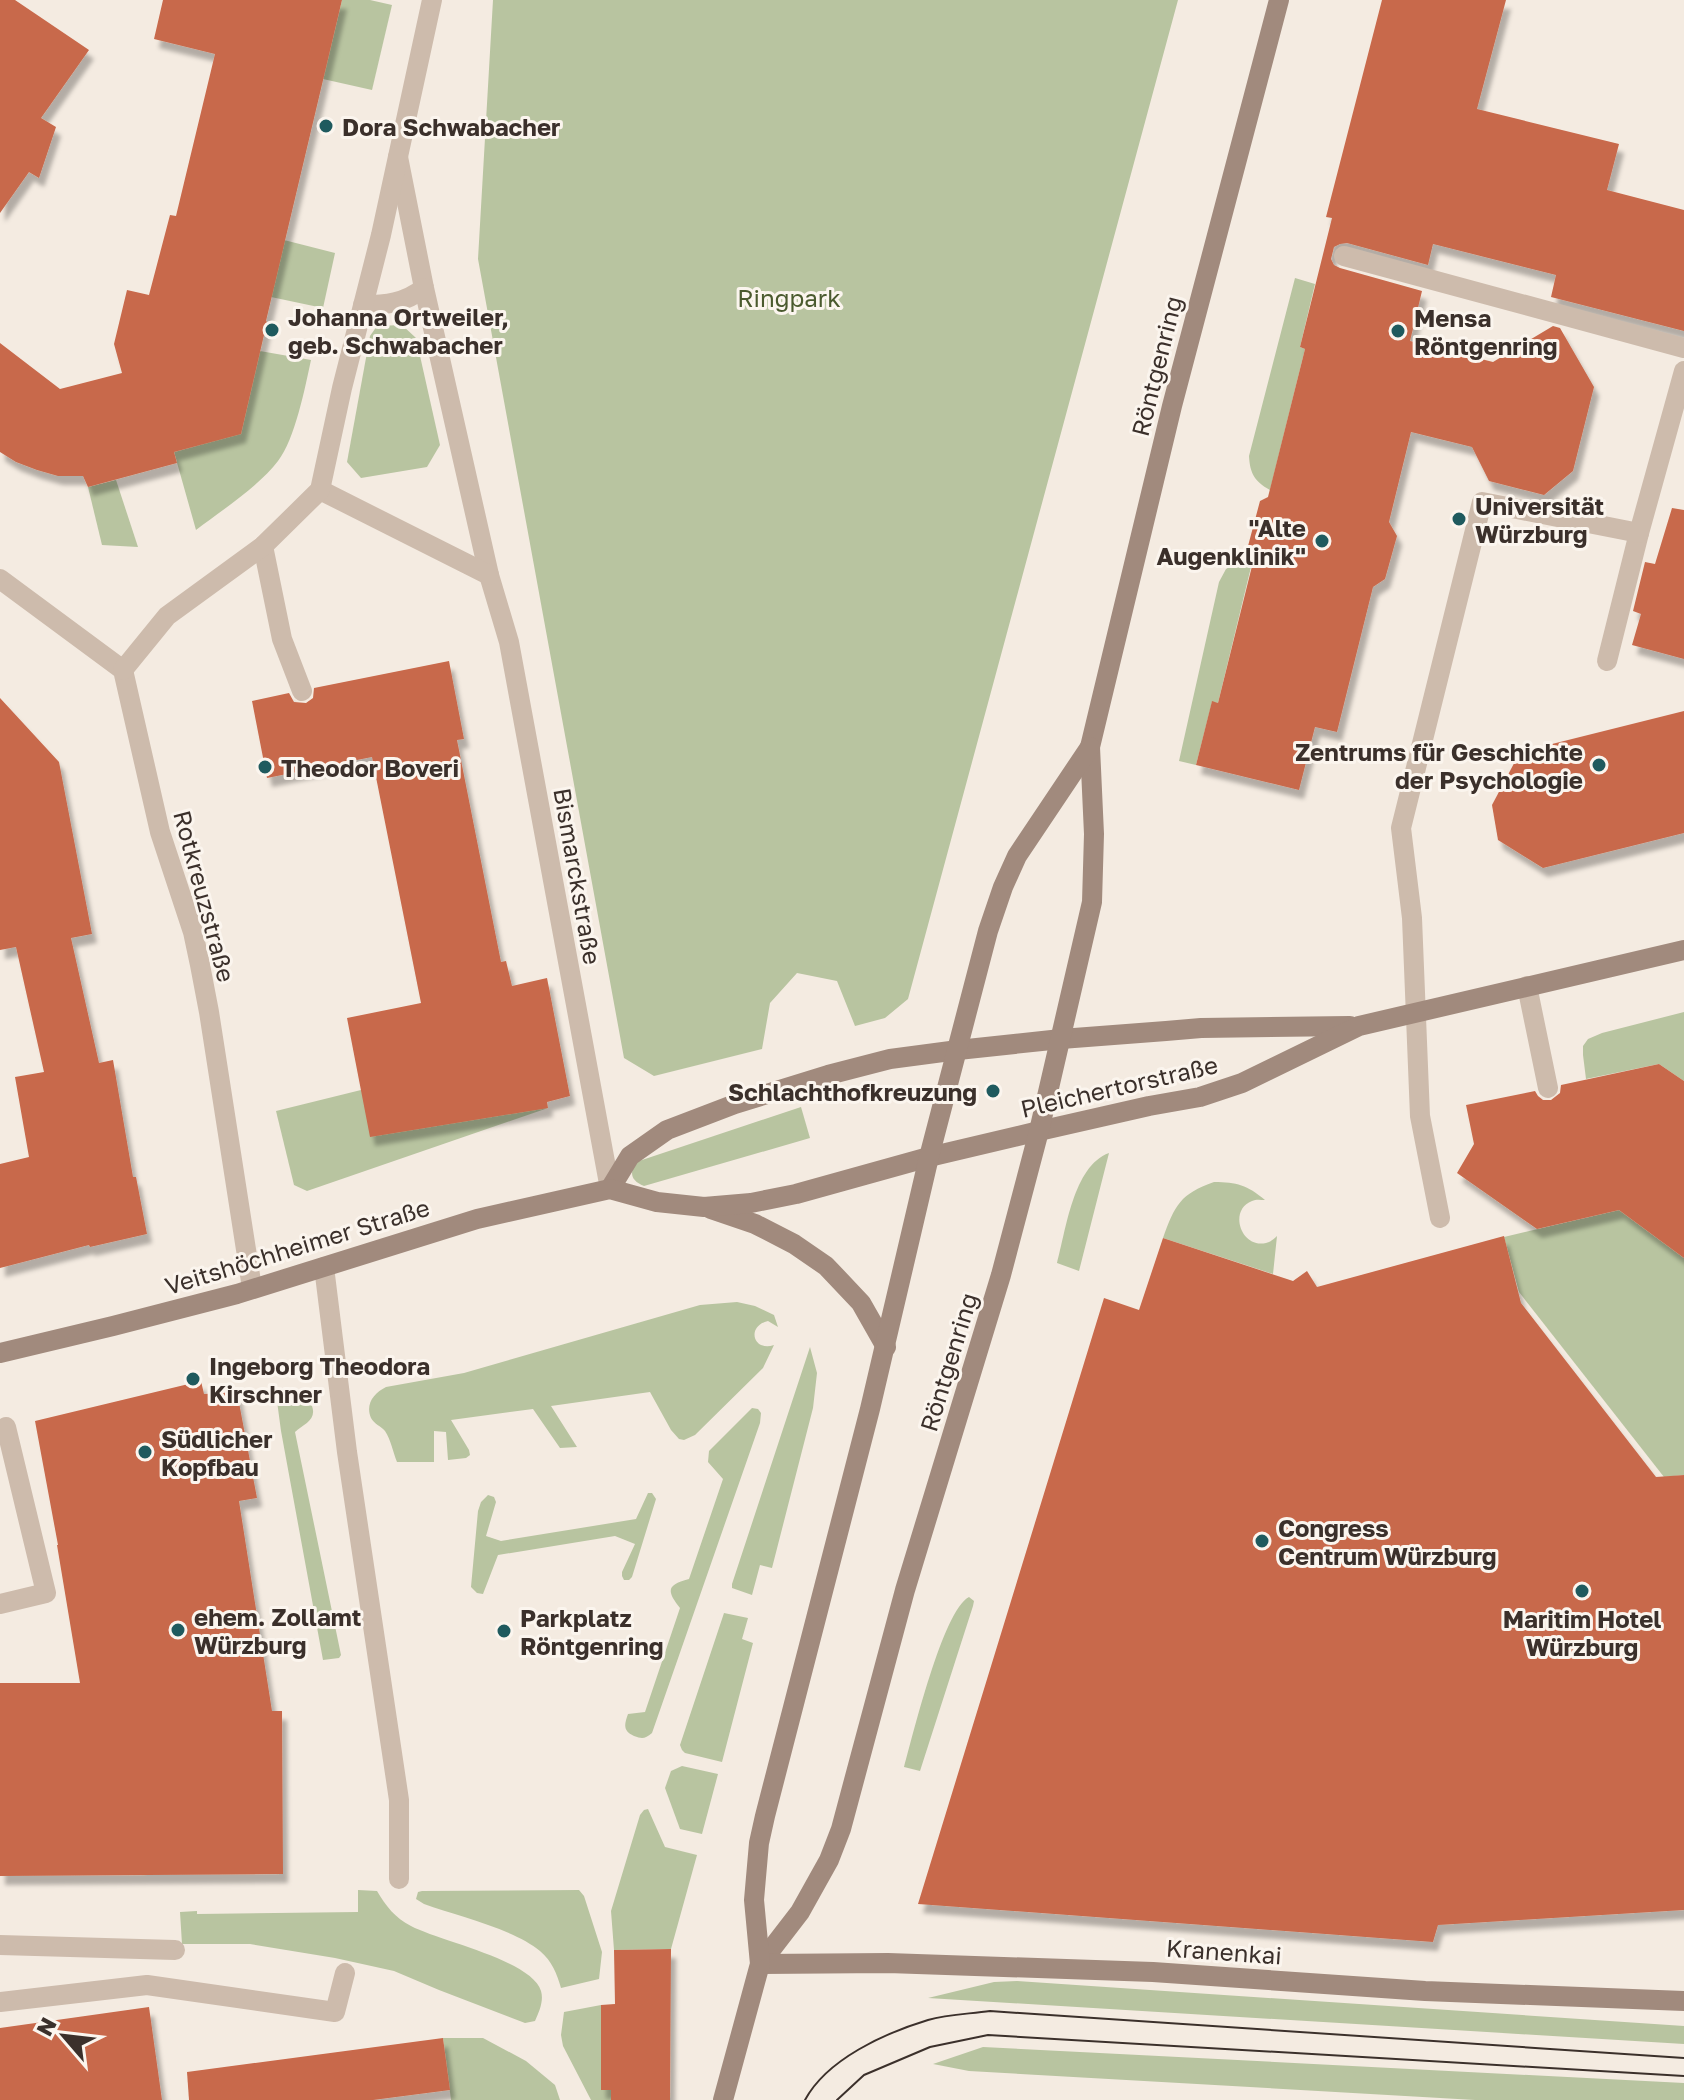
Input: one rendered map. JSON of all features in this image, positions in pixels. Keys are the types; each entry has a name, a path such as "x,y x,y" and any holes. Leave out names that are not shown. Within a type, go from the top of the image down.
{"main road":[{"name":"Röntgenring","path":"760,1964 800,1912 829,1860 841,1829 905,1590 1001,1275 1039,1131 1092,902 1094,834 1090,747 1172,406 1279,0"},
{"name":"Röntgenring","path":"723,2100 760,1964 754,1900 759,1843 988,931 1017,856 1090,747"},
{"name":"Pleichertorstraße","path":"929,1157 1200,1097 1242,1083 1359,1026 1684,950"},
{"name":"Pleichertorstraße","path":"1061,1039 1201,1028 1359,1026"},
{"path":"610,1189 630,1156 667,1130 735,1104 890,1059 1061,1039"},
{"name":"Veitshöchheimer Straße","path":"0,1353 252,1288 477,1219 610,1189 657,1202 704,1207 751,1203 796,1194 929,1157"},
{"path":"704,1207 755,1224 794,1244 826,1266 861,1303 886,1347"},
{"name":"Kranenkai","path":"760,1964 888,1963 1153,1972 1425,1991 1684,2001"}],"street":[{"name":"Bismarckstraße","path":"320,490 381,235 432,0"},
{"name":"Bismarckstraße","path":"398,157 424,288 489,575 509,642 610,1189"},
{"path":"1344,256 1684,348"},
{"path":"363,305 397,303 424,288"},
{"path":"1607,661 1684,371"},
{"path":"0,579 123,670 167,616 263,546 320,490 489,575"},
{"path":"1440,1218 1420,1116 1412,918 1401,828 1482,502 1639,533"},
{"path":"263,546 282,639 302,691"},
{"name":"Rotkreuzstraße","path":"123,670 160,832 193,932 200,965 252,1288"},
{"path":"1527,986 1548,1088"},
{"path":"324,1267 347,1452 399,1800 399,1879"},
{"path":"0,1604 46,1593 6,1427"},
{"path":"0,1945 175,1950"},
{"path":"0,2002 147,1985 335,2012 345,1973"}],"green space":[{"path":"342,0 370,0 392,5 372,90 323,79"},
{"name":"Ringpark","path":"493,0 1178,0 908,999 885,1018 855,1026 837,981 797,973 770,1003 762,1049 654,1076 624,1058 478,259"},
{"path":"284,240 335,253 323,308 271,297"},
{"path":"1295,278 1315,284 1300,347 1305,349 1270,490 1254,476 1249,456"},
{"path":"402,325 416,338 440,445 427,467 361,478 347,462 370,336 377,326"},
{"path":"260,351 311,360 294,427 278,461 261,480 196,530 174,452 241,433"},
{"path":"116,480 138,547 102,545 88,487"},
{"path":"1238,562 1252,563 1218,703 1212,702 1196,765 1179,761 1219,582 1226,569"},
{"path":"1684,1012 1684,1081 1659,1064 1586,1079 1583,1046 1588,1039"},
{"path":"361,1090 548,1108 307,1191 294,1185 276,1111"},
{"path":"801,1107 810,1138 644,1186 632,1176 636,1162"},
{"path":"1109,1153 1079,1271 1057,1263 1068,1218 1087,1171"},
{"path":"1214,1182 1241,1185 1265,1200 1254,1200 1245,1206 1239,1220 1244,1235 1257,1243 1266,1243 1277,1236 1273,1274 1163,1238 1180,1202 1193,1191"},
{"path":"1619,1210 1684,1258 1684,1475 1664,1477 1519,1292 1504,1237"},
{"path":"737,1302 774,1315 778,1327 768,1321 761,1324 755,1338 761,1345 774,1345 763,1368 695,1435 684,1440 671,1430 650,1392 551,1406 577,1447 560,1448 533,1409 451,1420 470,1455 448,1460 446,1432 434,1431 434,1462 397,1462 387,1435 371,1418 369,1408 372,1400 386,1387 464,1373 700,1305"},
{"path":"810,1347 817,1373 813,1408 772,1568 760,1565 752,1595 732,1588 732,1584"},
{"path":"288,1398 312,1406 313,1411 309,1421 295,1432 341,1655 339,1658 323,1660 281,1431 277,1401"},
{"path":"752,1408 761,1413 760,1423 652,1733 643,1738 634,1736 625,1727 628,1714 645,1712 680,1608 672,1597 671,1589 689,1579 723,1479 708,1462 709,1451"},
{"path":"648,1493 656,1499 629,1580 624,1580 622,1572 635,1544 615,1536 498,1555 483,1594 471,1587 478,1511 488,1495 494,1497 496,1502 486,1536 501,1541 636,1519"},
{"path":"969,1597 974,1601 973,1606 920,1771 904,1767 939,1648 959,1607"},
{"path":"724,1613 748,1618 742,1639 753,1643 722,1762 685,1753 680,1745"},
{"path":"682,1766 718,1774 702,1834 680,1829 665,1788 671,1771"},
{"path":"648,1809 665,1847 697,1855 671,1949 614,1950 611,1911 640,1815"},
{"path":"358,1890 377,1891 391,1911 411,1926 483,1952 521,1970 534,1980 541,1991 535,2021 525,2023 394,1971 335,1958 250,1944 182,1944 180,1912 358,1912"},
{"path":"579,1890 584,1896 602,1952 599,1979 561,1988 548,1959 529,1943 416,1899 418,1892 422,1891"},
{"path":"1017,1981 1684,2026 1684,2044 928,1998 994,1982"},
{"path":"601,2005 601,2090 611,2090 611,2100 591,2100 563,2046 561,2035 564,2012"},
{"path":"443,2038 483,2038 526,2061 555,2085 560,2100 451,2100"},
{"path":"983,2047 1684,2083 1684,2100 1475,2100 969,2071 933,2064"}],"building":[{"path":"0,0 15,0 89,50 41,118 56,127 39,178 29,172 0,213"},
{"path":"163,0 342,0 241,434 174,452 177,463 88,487 83,476 58,476 37,470 0,452 0,343 60,389 122,373 114,344 127,290 149,295 170,215 176,216 215,54 154,39"},
{"path":"1382,0 1506,0 1477,109 1619,144 1607,190 1684,210 1684,331 1551,297 1556,275 1433,244 1428,265 1347,243 1334,247 1331,259 1340,268 1422,291 1410,341 1493,362 1553,326 1560,328 1594,387 1573,471 1544,495 1489,481 1472,447 1411,432 1389,522 1397,536 1385,579 1373,587 1337,732 1315,727 1299,790 1196,765 1212,701 1218,703 1255,554 1248,546 1260,501 1268,497 1305,349 1300,347 1332,218 1326,217"},
{"path":"1672,508 1684,510 1684,659 1632,645 1641,614 1633,611 1645,562 1655,564"},
{"path":"449,661 464,739 457,740 501,962 506,961 512,986 547,978 570,1096 547,1102 548,1108 370,1137 347,1018 421,1003 372,757 267,778 252,701 289,693 294,702 306,703 313,698 314,688"},
{"path":"0,698 59,762 92,934 71,938 99,1063 113,1060 133,1177 136,1177 147,1234 0,1268 0,1164 29,1157 15,1077 44,1072 16,947 0,950"},
{"name":"Zentrums für Geschichte der Psychologie","path":"1684,711 1684,833 1543,868 1498,840 1492,805 1520,752"},
{"path":"1659,1064 1684,1081 1684,1258 1619,1210 1537,1229 1457,1173 1474,1144 1466,1105 1535,1091 1543,1100 1551,1100 1560,1093 1561,1085"},
{"name":"Congress Centrum Würzburg","path":"1504,1236 1521,1303 1656,1477 1684,1475 1684,1910 1438,1925 1433,1942 918,1904 1104,1298 1139,1310 1163,1238 1293,1281 1307,1271 1317,1287"},
{"name":"ehem. Zollamt Würzburg","path":"201,1381 204,1394 237,1392 257,1498 239,1501 272,1711 282,1711 283,1874 0,1876 0,1683 80,1683 35,1421"},
{"path":"671,1949 670,2100 611,2100 611,2090 601,2090 601,2005 615,2004 614,1950"},
{"path":"149,2007 162,2100 0,2100 0,2028"},
{"path":"443,2038 450,2090 373,2100 189,2100 187,2072"}],"tram line":[{"path":"805,2100 827,2072 876,2040 936,2018 990,2011 1684,2058"},
{"path":"837,2100 864,2075 930,2047 988,2035 1684,2076"}],"place":[{"name":"Dora Schwabacher","path":"326,126"},
{"name":"Johanna Ortweiler, geb. Schwabacher","path":"272,330"},
{"name":"Mensa Röntgenring","path":"1398,331"},
{"name":"Universität Würzburg","path":"1459,519"},
{"name":"\"Alte Augenklinik\"","path":"1322,541"},
{"name":"Zentrums für Geschichte der Psychologie","path":"1599,765"},
{"name":"Theodor Boveri","path":"265,767"},
{"name":"Schlachthofkreuzung","path":"993,1091"},
{"name":"Ingeborg Theodora Kirschner","path":"193,1379"},
{"name":"Südlicher Kopfbau","path":"145,1452"},
{"name":"Congress Centrum Würzburg","path":"1262,1541"},
{"name":"Maritim Hotel Würzburg","path":"1582,1591"},
{"name":"ehem. Zollamt Würzburg","path":"178,1630"},
{"name":"Parkplatz Röntgenring","path":"504,1631"}]}
